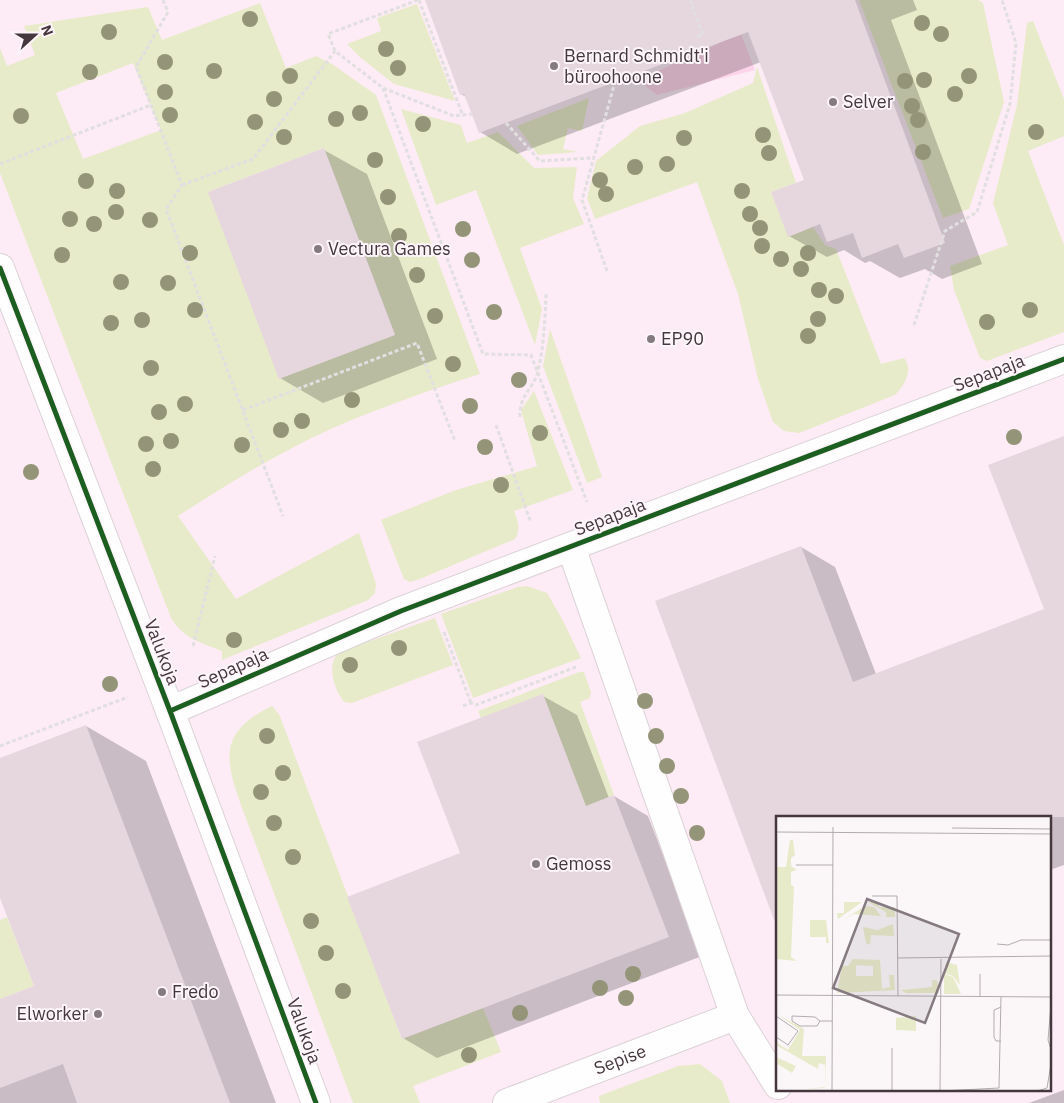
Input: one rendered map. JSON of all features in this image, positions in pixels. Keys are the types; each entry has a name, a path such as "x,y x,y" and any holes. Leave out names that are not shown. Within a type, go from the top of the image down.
{"street":[{"name":"Valukoja","path":"0,268 170,711 316,1103"},
{"name":"Sepapaja","path":"170,711 298,654 431,599 1064,359"},
{"path":"571,547 735,1016 776,1082"},
{"name":"Sepise","path":"507,1103 735,1016"},
{"path":"781,1090 789,1103"}],"path":[{"path":"163,0 168,12 136,67 182,185"},
{"path":"463,116 418,0 328,34 335,51 383,88 454,116 463,116 472,114"},
{"path":"690,0 703,35 697,37"},
{"path":"914,325 945,231 977,212 1010,104 1016,43 1002,0"},
{"path":"283,516 166,209 182,185 253,159 335,51"},
{"path":"608,271 582,200 592,158 615,82"},
{"path":"383,88 483,354 531,356 599,536"},
{"path":"0,164 151,105"},
{"path":"506,123 540,161 592,158"},
{"path":"520,417 520,404 538,373 546,294"},
{"path":"243,410 417,343 455,441"},
{"path":"496,425 525,507"},
{"path":"193,646 216,556"},
{"path":"431,599 471,703"},
{"path":"463,706 471,703 476,705 608,655"},
{"path":"0,746 131,696"}],"shaded area":[{"path":"0,0 1064,0 1064,1103 0,1103"},
{"path":"705,0 728,0 755,70 657,95 638,80 718,44"}],"green space":[{"path":"859,0 978,0 983,3 1004,102 969,209 943,218"},
{"path":"260,3 286,68 316,56 332,64 376,95 480,374 387,406 313,437 254,469 178,516 236,599 359,533 376,584 375,593 368,600 222,660 222,651 187,635 171,618 0,173 0,48 7,66 35,55 24,26 148,7 162,40","holes":["133,63 161,130 83,159 56,93","324,148 395,334 395,335 208,192"]},
{"path":"417,4 455,101 394,84 361,58 347,44 381,31 377,18"},
{"path":"1033,21 1064,99 1064,136 1028,151 1064,245 1064,332 987,361 980,358 954,290 950,266 1008,245 993,203 1017,105 1027,23"},
{"path":"757,67 796,183 771,192 789,236 813,227 825,245 836,249 881,364 904,358 908,368 907,378 895,395 799,433 784,431 773,422 758,379 738,294 697,182 595,219 587,198 596,161 640,126 685,113 753,83"},
{"path":"589,98 582,131 568,128 563,149 578,152 538,155 517,126"},
{"path":"401,109 461,125 467,143 498,132 534,168 577,167 573,198 584,224 520,248 542,309 535,345 476,190 436,205"},
{"path":"550,329 602,477 587,483 543,366"},
{"path":"534,391 573,490 514,511 518,522 515,539 420,579 410,582 404,579 381,520 453,491 537,466 521,410"},
{"path":"527,586 547,593 581,658 473,698 441,614 518,587"},
{"path":"435,618 453,665 352,703 344,702 337,691 332,670 335,657 339,652"},
{"path":"579,672 584,672 591,692 590,698 580,702 614,795 586,806 481,718 478,711"},
{"path":"272,706 279,714 402,1039 483,1008 501,1052 413,1086 420,1103 353,1103 242,808 232,774 230,748 234,736 242,726"},
{"path":"7,917 34,986 0,999 0,920"},
{"path":"700,1064 722,1081 730,1103 600,1103 599,1096 678,1066"}],"building":[{"path":"425,0 855,0 945,243 904,258 898,244 862,258 853,233 827,242 820,224 788,237 771,192 804,180 748,32 479,133 464,94 460,95"},
{"path":"324,148 395,335 279,379 208,192"},
{"path":"1064,436 1064,817 776,816 776,920 774,920 655,601 801,546 853,682 1044,609 988,465"},
{"name":"Gemoss","path":"543,694 586,806 614,795 669,937 402,1039 347,897 460,853 417,742"},
{"path":"86,725 230,1103 77,1103 63,1064 0,1088 0,999 34,986 0,898 0,758"}],"cycle path":[{"path":"0,268 170,711 316,1103"},
{"path":"170,711 401,611 1064,359"}],"place":[{"name":"Bernard Schmidt'i büroohoone","path":"554,66"},
{"name":"Selver","path":"833,102"},
{"name":"Vectura Games","path":"318,249"},
{"name":"EP90","path":"651,339"},
{"name":"Gemoss","path":"536,864"},
{"name":"Fredo","path":"162,992"},
{"name":"Elworker","path":"98,1014"}]}
